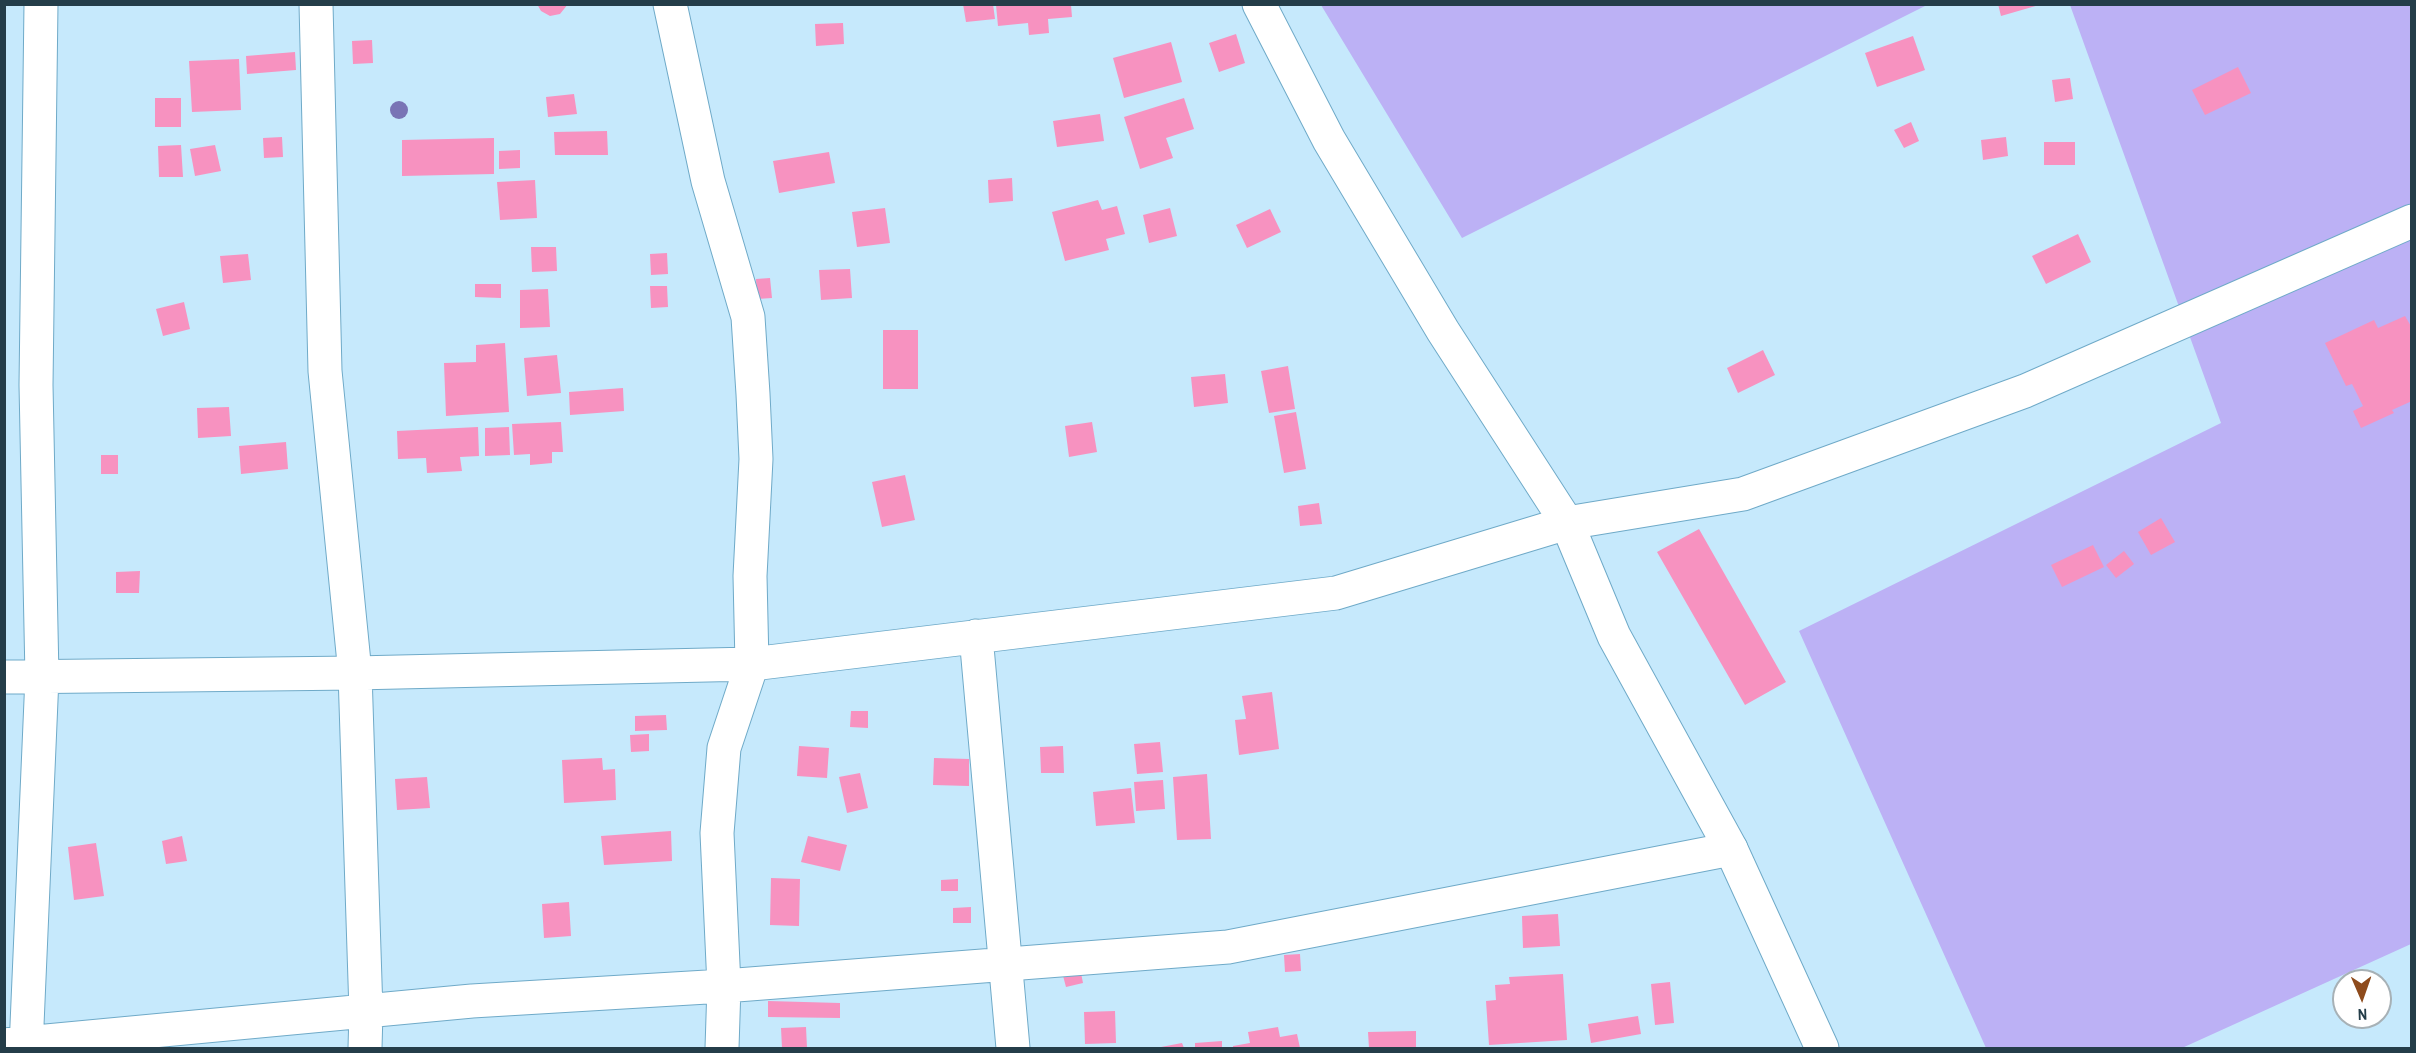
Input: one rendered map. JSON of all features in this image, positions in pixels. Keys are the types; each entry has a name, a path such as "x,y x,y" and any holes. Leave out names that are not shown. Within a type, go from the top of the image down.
{"street":[{"path":"41,4 36,385 42,676 19,1046 472,1000 724,986 1228,947 1731,849"},
{"path":"316,4 325,371 355,673 366,1012 365,1048"},
{"path":"670,4 708,181 748,317 756,459 750,576 752,664 724,748 719,788 717,833 724,986 722,1048"},
{"path":"1259,4 1329,140 1443,331 1567,523 1614,636 1731,849 1822,1048"},
{"path":"4,677 355,673 752,664 1336,593 1567,523 1743,494 2025,391 2412,221"},
{"path":"976,636 1013,1048"}],"shaded area":[{"path":"1321,5 1927,5 1462,238"},
{"path":"2070,5 2411,5 2411,944 2356,969 2332,969 2332,980 2182,1048 1986,1048 1799,631 2221,423"}],"building":[{"path":"537,4 568,4 560,14 550,16 541,11"},
{"path":"963,4 993,4 995,19 966,22"},
{"path":"1998,4 2039,4 2039,5 2001,16"},
{"path":"996,5 1071,5 1072,17 1048,19 1049,33 1029,35 1028,23 998,26"},
{"path":"843,23 844,44 816,46 815,24"},
{"path":"1236,34 1245,63 1219,72 1209,43"},
{"path":"1913,36 1925,70 1877,87 1865,53"},
{"path":"372,40 373,63 353,64 352,41"},
{"path":"1171,42 1182,82 1124,98 1113,58"},
{"path":"295,52 296,70 247,74 246,56"},
{"path":"239,59 241,110 192,112 189,61"},
{"path":"2238,67 2251,93 2205,115 2192,90"},
{"path":"2070,78 2073,99 2055,102 2052,80"},
{"path":"574,94 577,114 548,117 546,97"},
{"path":"155,98 181,98 181,127 155,127"},
{"path":"1184,98 1194,129 1166,138 1173,158 1140,169 1124,117"},
{"path":"1100,114 1104,141 1057,147 1053,121"},
{"path":"1911,122 1919,141 1904,148 1894,130"},
{"path":"607,131 608,155 555,155 554,132"},
{"path":"282,137 283,157 264,158 263,138"},
{"path":"2006,137 2008,156 1983,160 1981,140"},
{"path":"494,138 494,174 402,176 402,140"},
{"path":"2044,142 2075,142 2075,165 2044,165"},
{"path":"181,145 183,177 159,177 158,146"},
{"path":"215,145 221,171 195,176 190,149"},
{"path":"520,150 520,168 499,169 499,151"},
{"path":"829,152 835,183 779,193 773,161"},
{"path":"1012,178 1013,201 989,203 988,180"},
{"path":"535,180 537,218 500,220 497,182"},
{"path":"1098,200 1102,210 1117,206 1125,234 1106,239 1109,250 1065,261 1052,212"},
{"path":"885,208 890,243 857,247 852,212"},
{"path":"1170,208 1177,236 1149,243 1143,215"},
{"path":"1270,209 1281,232 1247,248 1236,225"},
{"path":"2078,234 2091,262 2046,284 2032,256"},
{"path":"531,247 556,247 557,271 532,272"},
{"path":"667,253 668,274 651,275 650,254"},
{"path":"248,254 251,280 223,283 220,256"},
{"path":"850,269 852,298 821,300 819,270"},
{"path":"770,278 772,298 757,299 756,279"},
{"path":"475,284 501,284 501,298 475,297"},
{"path":"650,286 667,286 668,307 651,308"},
{"path":"548,289 550,327 520,328 520,290"},
{"path":"184,302 190,329 163,336 156,309"},
{"path":"2405,316 2412,328 2412,401 2392,410 2394,413 2361,428 2353,411 2363,406 2352,384 2346,386 2325,343 2374,320 2378,328"},
{"path":"883,330 918,330 918,389 883,389"},
{"path":"505,343 509,412 446,416 444,363 476,362 476,345"},
{"path":"1763,350 1775,375 1738,393 1727,368"},
{"path":"557,355 561,393 527,396 524,358"},
{"path":"1288,366 1295,409 1269,413 1261,371"},
{"path":"1225,374 1228,403 1194,407 1191,377"},
{"path":"623,388 624,411 570,415 569,392"},
{"path":"229,407 231,436 198,438 197,408"},
{"path":"1296,412 1306,469 1284,473 1274,416"},
{"path":"561,422 563,452 552,452 552,463 530,465 530,454 514,455 512,424"},
{"path":"1092,422 1097,452 1069,457 1065,426"},
{"path":"478,427 479,456 460,457 462,471 427,473 426,458 398,459 397,431"},
{"path":"509,427 510,455 485,456 485,428"},
{"path":"286,442 288,469 241,474 239,446"},
{"path":"101,455 118,455 118,474 101,474"},
{"path":"905,475 915,520 882,527 872,482"},
{"path":"1319,503 1322,524 1300,526 1298,506"},
{"path":"2161,518 2175,542 2151,555 2138,532"},
{"path":"1699,529 1786,682 1745,705 1657,552"},
{"path":"2093,545 2104,567 2062,587 2051,565"},
{"path":"2124,551 2134,564 2116,578 2106,565"},
{"path":"140,571 139,593 116,593 116,572"},
{"path":"1272,692 1279,749 1239,755 1235,720 1246,719 1242,696"},
{"path":"851,711 868,711 868,728 850,727"},
{"path":"666,715 667,730 635,731 635,716"},
{"path":"649,734 649,751 631,752 630,735"},
{"path":"1160,742 1163,772 1137,774 1134,744"},
{"path":"799,746 829,748 827,778 797,776"},
{"path":"1063,746 1064,773 1041,773 1040,747"},
{"path":"602,758 603,770 615,769 616,800 564,803 562,760"},
{"path":"934,758 969,759 969,786 933,785"},
{"path":"860,773 868,808 847,813 839,777"},
{"path":"1207,774 1211,839 1177,840 1173,777"},
{"path":"427,777 430,808 397,810 395,779"},
{"path":"1163,780 1165,809 1136,811 1134,782"},
{"path":"1131,788 1135,823 1096,826 1093,792"},
{"path":"671,831 672,861 604,865 601,836"},
{"path":"182,836 187,861 166,864 162,841"},
{"path":"808,836 847,845 840,871 801,862"},
{"path":"96,843 104,896 74,900 68,847"},
{"path":"771,878 800,879 799,926 770,925"},
{"path":"958,879 958,891 941,891 941,880"},
{"path":"569,902 571,936 544,938 542,904"},
{"path":"971,907 971,923 953,923 953,908"},
{"path":"1558,914 1560,946 1523,948 1522,916"},
{"path":"1300,954 1301,971 1285,972 1284,955"},
{"path":"1080,968 1083,983 1066,987 1062,972"},
{"path":"1563,974 1567,1040 1489,1045 1486,1001 1496,1000 1495,985 1510,984 1509,977"},
{"path":"1670,982 1674,1023 1655,1025 1651,984"},
{"path":"768,1001 840,1003 840,1018 768,1017"},
{"path":"1115,1011 1116,1043 1085,1044 1084,1012"},
{"path":"1638,1016 1641,1034 1591,1043 1588,1024"},
{"path":"806,1027 807,1048 782,1048 781,1028"},
{"path":"1278,1027 1280,1037 1297,1034 1300,1048 1233,1048 1233,1046 1250,1043 1248,1032"},
{"path":"1416,1031 1416,1048 1369,1048 1368,1032"},
{"path":"1222,1041 1222,1048 1195,1048 1195,1043"},
{"path":"1182,1043 1184,1048 1161,1048 1161,1047"}]}
